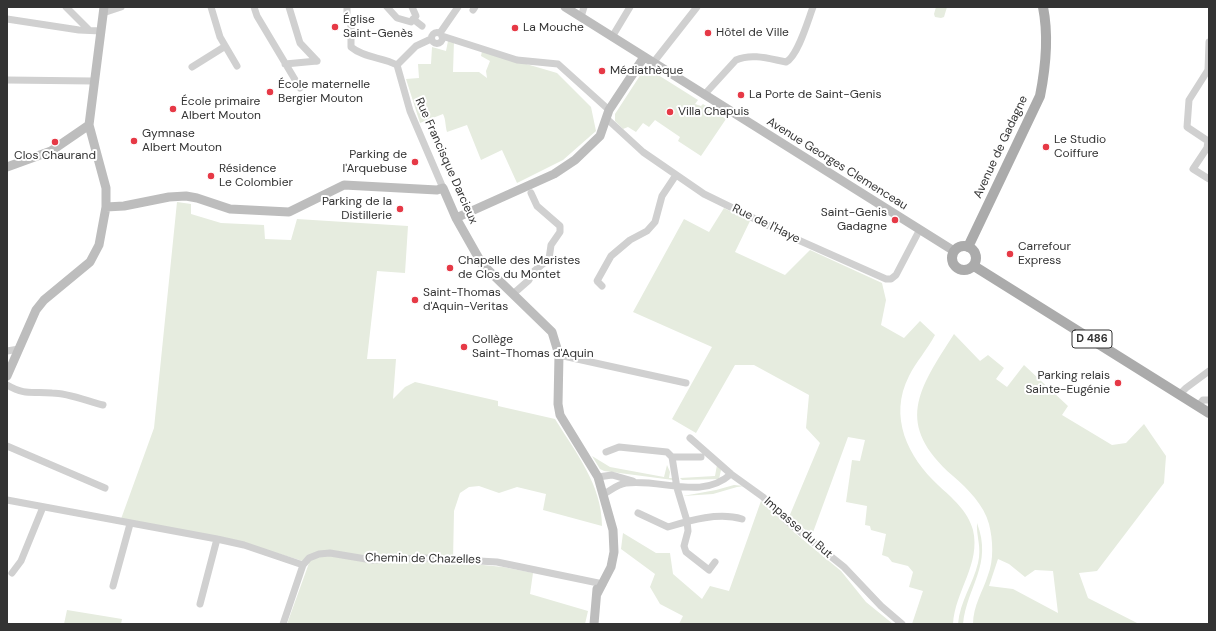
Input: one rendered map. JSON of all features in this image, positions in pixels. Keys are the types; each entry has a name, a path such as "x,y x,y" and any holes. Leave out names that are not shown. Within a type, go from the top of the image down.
{"main road":[{"name":"Avenue de Gadagne","path":"968,247 1040,96 1045,71 1047,45 1043,7"},
{"path":"960,247 968,247 976,255 974,266 965,271 958,269 952,261 954,251 960,247"},
{"name":"D 486","path":"974,266 1209,413"}],"street":[{"path":"66,7 89,30"},
{"path":"7,376 36,310 44,300 79,272 96,254 106,207 106,188 89,125 93,81 104,10 121,7"},
{"path":"211,7 224,47 237,66"},
{"path":"254,7 257,16 300,88"},
{"path":"285,64 317,61 300,43 289,7"},
{"path":"347,7 347,14 350,22 351,47 372,58 388,60 397,65 416,46 433,33 458,7"},
{"path":"387,7 397,18 412,21 433,33"},
{"path":"412,7 416,16 412,21"},
{"name":"Avenue Georges Clemenceau","path":"565,7 919,231 954,251"},
{"path":"581,17 584,7"},
{"path":"612,37 630,7"},
{"path":"653,63 697,7"},
{"path":"704,95 736,60 742,57 757,57 786,62 789,60 796,49 814,7"},
{"path":"7,19 79,30 101,31"},
{"name":"Rue de l'Haye","path":"433,33 517,60 558,64 608,114 643,152 704,194 796,239 886,279 892,279 896,275 919,231"},
{"path":"1209,42 1208,70 1188,100 1187,126 1208,141 1207,153 1193,169 1209,179"},
{"path":"192,67 224,47"},
{"path":"456,218 565,167 590,147 600,136 608,114 644,57"},
{"name":"Rue Francisque Darcieux","path":"397,65 410,111 456,218 482,264 550,329 557,344 559,355 558,404 560,415 598,478 604,494 613,530 614,541 611,567 600,584 597,594 594,624"},
{"path":"7,80 93,81"},
{"path":"7,167 51,151 89,125"},
{"path":"602,286 597,282 611,256 630,240 647,231 655,222 662,196 676,175"},
{"path":"106,207 124,206 169,197 186,196 230,209 289,212 344,185 437,190 443,188"},
{"path":"514,294 529,280 533,272 549,259 551,245 560,232 560,226 537,206 531,193"},
{"path":"7,351 19,350"},
{"path":"559,355 686,383"},
{"path":"1179,395 1209,371"},
{"path":"7,384 17,390 32,394 52,392 103,405"},
{"path":"1198,406 1203,400 1209,400"},
{"name":"Impasse du But","path":"690,438 731,474 763,497 788,522 844,568 881,606 902,624"},
{"path":"7,446 105,488"},
{"path":"606,452 619,447 660,450 667,452 672,457 677,488 687,521 688,531 684,546 686,552 709,570 715,562"},
{"path":"672,457 701,457"},
{"path":"598,478 612,475 624,477 636,482 677,488 714,485 724,481 731,474"},
{"path":"604,494 620,484 636,482"},
{"path":"7,500 217,539 244,545 303,565 282,624"},
{"path":"12,573 21,561 44,507"},
{"path":"638,513 668,527 687,521 734,516 742,519"},
{"path":"113,586 130,524"},
{"path":"200,604 217,539"},
{"name":"Chemin de Chazelles","path":"303,565 309,558 330,552 372,560 425,558 479,560 504,563 600,584"}],"shaded area":[{"path":"936,7 947,7 944,17 935,17 934,14"},
{"path":"448,41 454,41 453,72 479,72 487,78 486,71 490,61 481,56 482,51 557,73 591,107 596,131 563,160 517,183 502,150 481,160 467,125 447,132 443,114 420,123 406,79 419,78 418,64 431,64 432,47 446,51"},
{"path":"647,68 698,100 695,104 701,106 703,104 726,119 701,156 678,141 680,137 655,120 649,127 643,123 636,132 628,127 623,129 615,121 615,114 643,71"},
{"path":"177,202 191,204 191,214 221,223 264,225 265,239 291,240 297,219 408,226 405,273 377,271 367,359 396,359 393,399 405,387 415,382 498,401 498,406 555,419 579,457 593,483 601,511 602,526 543,510 546,494 517,487 499,493 479,486 469,487 460,493 454,511 453,562 503,567 533,573 530,594 588,611 585,624 287,624 309,563 238,541 121,519 154,428"},
{"path":"724,208 750,221 735,252 785,275 810,250 882,283 886,300 881,325 904,338 920,321 935,335 909,376 903,391 900,406 904,435 910,449 927,474 954,500 963,511 971,523 973,530 975,542 974,554 958,600 953,624 912,624 923,591 909,587 913,572 908,566 892,562 888,557 882,555 886,534 871,530 870,526 865,525 867,506 846,502 852,460 860,461 865,440 848,437 812,535 789,517 820,443 806,428 809,395 754,365 735,365 696,433 672,419 712,347 633,312 684,219 709,232"},
{"path":"954,334 980,361 988,355 1004,368 996,379 1007,387 1024,365 1068,406 1062,415 1112,445 1126,443 1144,424 1166,456 1164,483 1097,571 1079,573 1088,598 1139,624 973,624 976,605 986,581 991,563 992,543 989,524 987,517 975,498 935,457 923,440 918,423 918,406 922,390 930,372","holes":["998,559 1009,564 1025,577 1035,570 1053,571 1058,613 1013,589 989,586"]},
{"path":"592,456 610,467 664,477 667,465 670,472 669,478 673,478 673,480 604,471 600,469"},
{"path":"717,465 721,470 719,479 682,480 680,478 715,476"},
{"path":"734,485 744,486 713,494 683,496 716,490"},
{"path":"761,501 795,533 841,571 866,602 893,624 679,624 683,616 660,604 650,587 655,574 621,549 623,533 656,553 670,553 673,574 702,599 710,586 729,591"},
{"path":"977,523 981,538 981,563 965,610 963,624 958,624 961,608 978,563 979,547"},
{"path":"67,610 122,619 121,624 64,624"}],"place":[{"name":"Église Saint-Genès","path":"335,27"},
{"name":"La Mouche","path":"515,28"},
{"name":"Hôtel de Ville","path":"708,33"},
{"name":"Médiathèque","path":"602,71"},
{"name":"École maternelle Bergier Mouton","path":"270,92"},
{"name":"La Porte de Saint-Genis","path":"741,95"},
{"name":"École primaire Albert Mouton","path":"173,109"},
{"name":"Villa Chapuis","path":"670,112"},
{"name":"Gymnase Albert Mouton","path":"134,141"},
{"name":"Clos Chaurand","path":"55,142"},
{"name":"Le Studio Coiffure","path":"1046,147"},
{"name":"Parking de l'Arquebuse","path":"415,162"},
{"name":"Résidence Le Colombier","path":"211,176"},
{"name":"Parking de la Distillerie","path":"400,209"},
{"name":"Saint-Genis Gadagne","path":"895,220"},
{"name":"Carrefour Express","path":"1010,254"},
{"name":"Chapelle des Maristes de Clos du Montet","path":"450,268"},
{"name":"Saint-Thomas d'Aquin-Veritas","path":"415,300"},
{"name":"Collège Saint-Thomas d'Aquin","path":"464,347"},
{"name":"Parking relais Sainte-Eugénie","path":"1118,383"}]}
